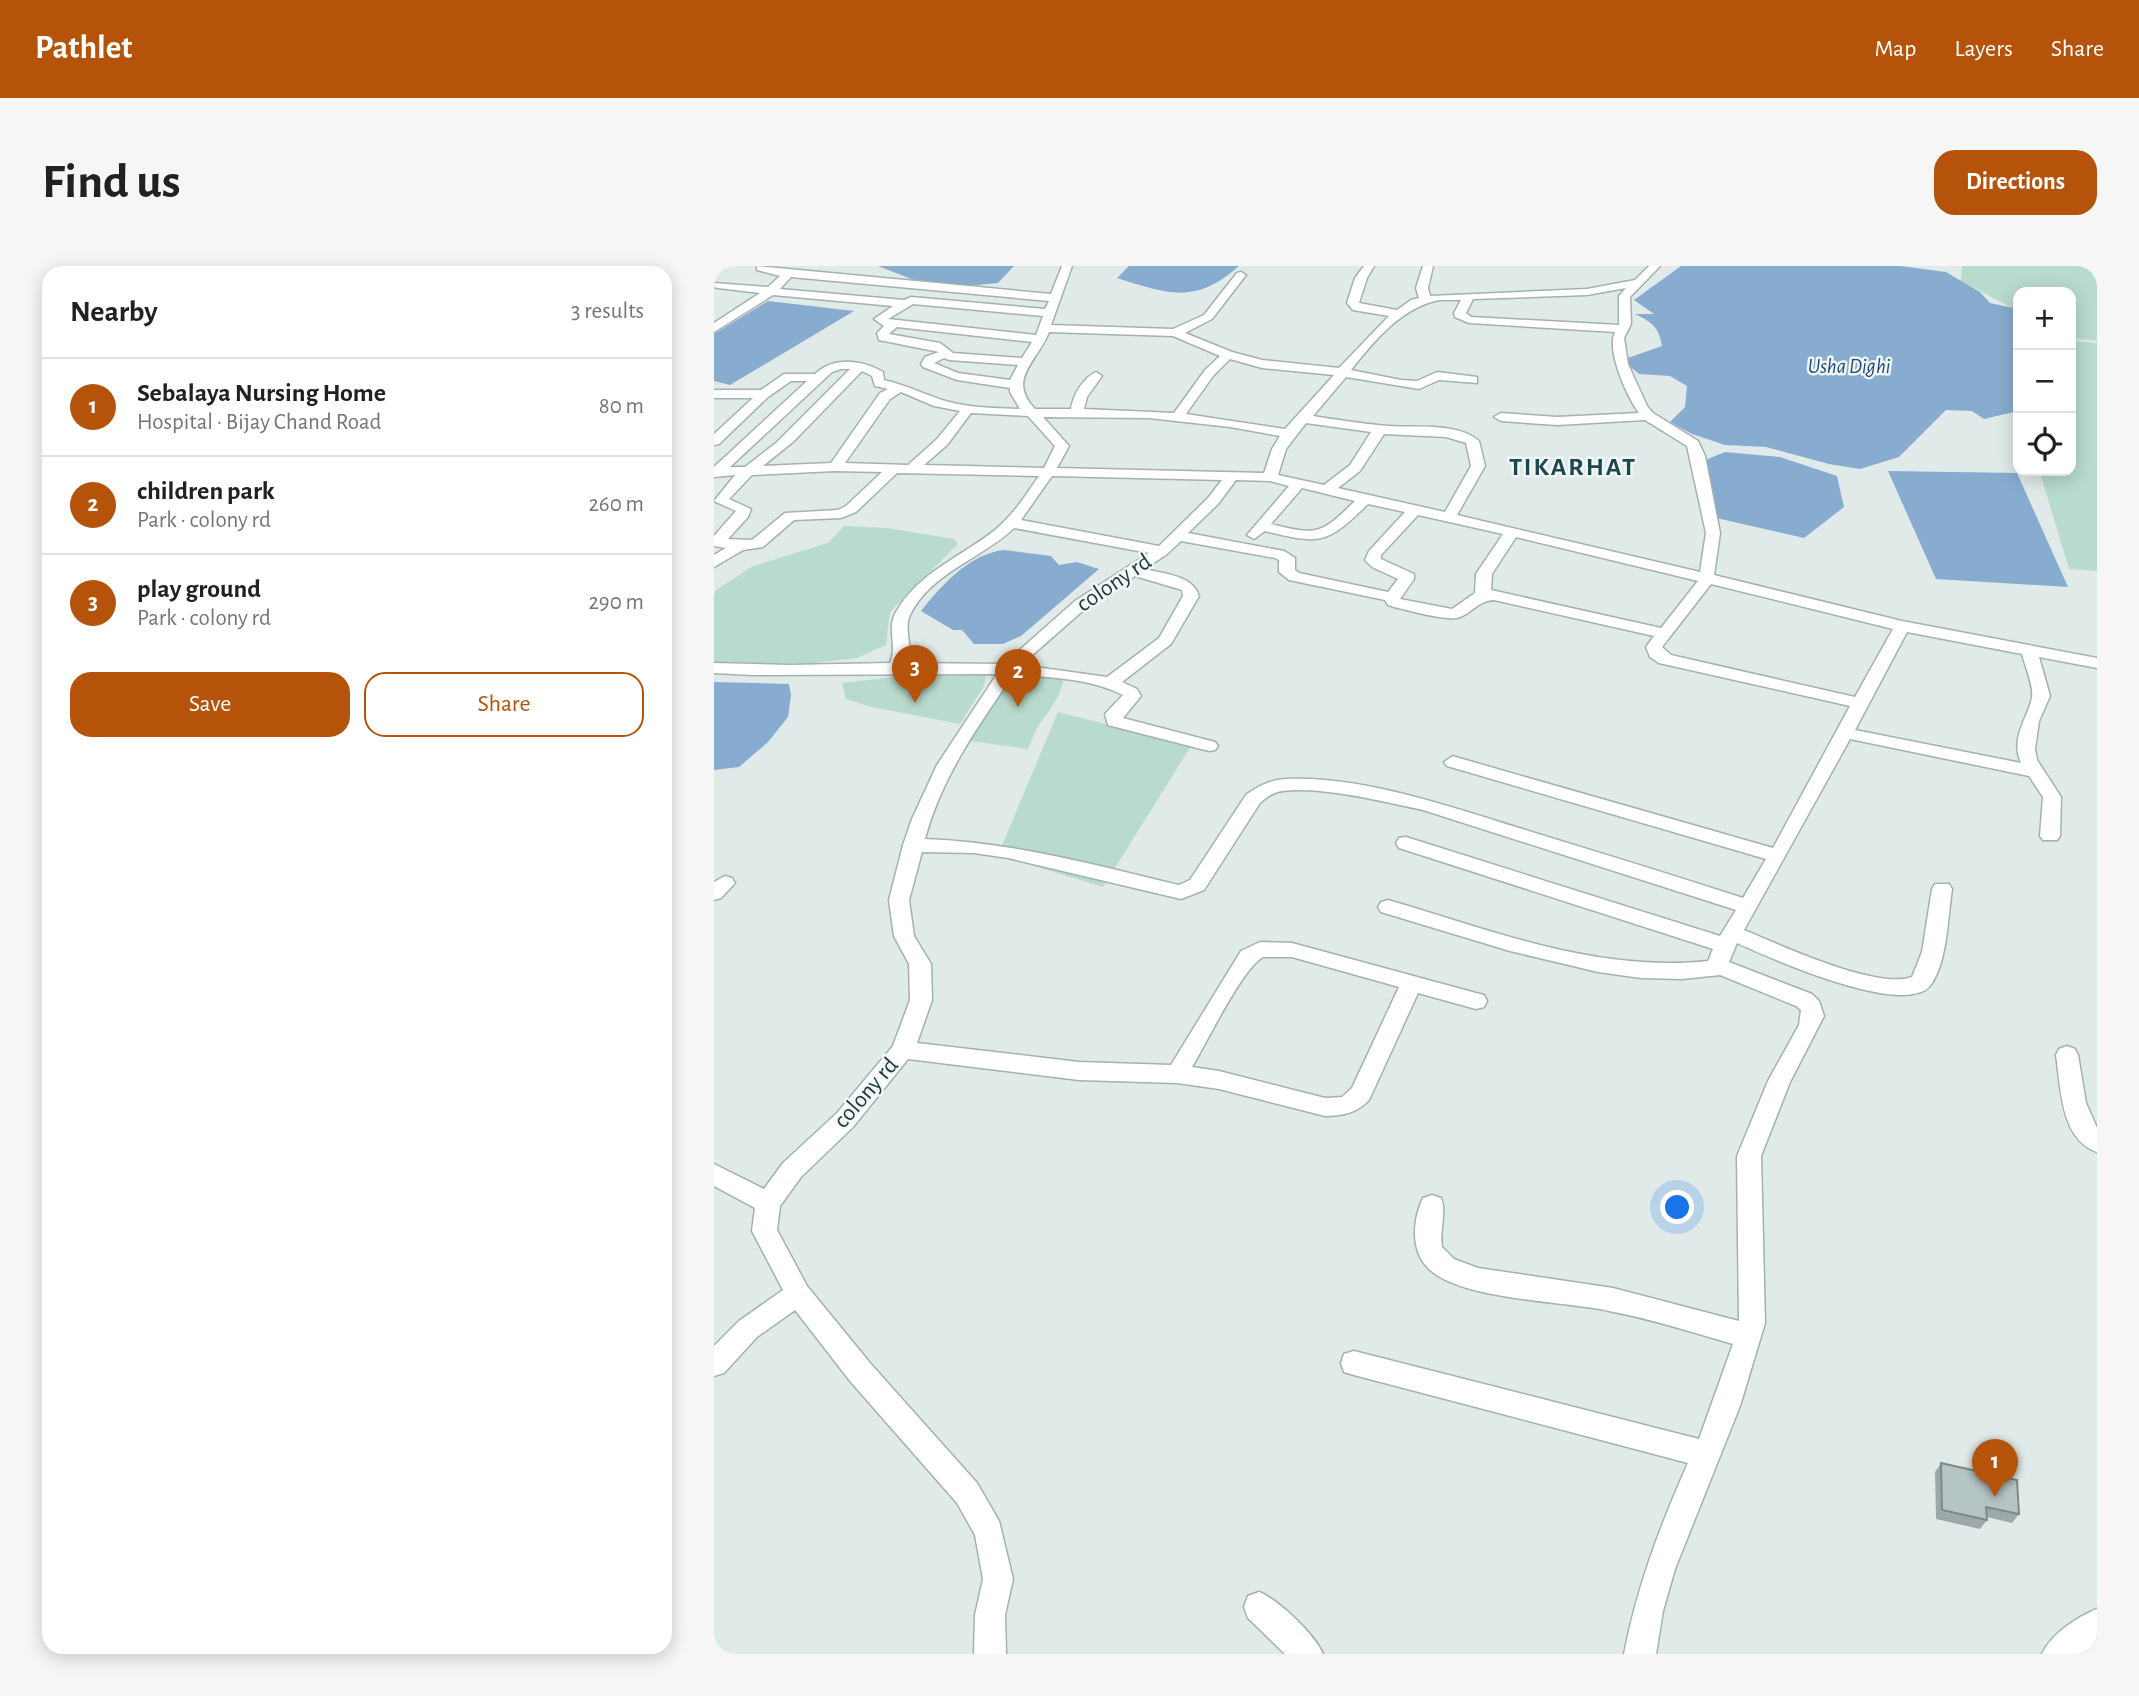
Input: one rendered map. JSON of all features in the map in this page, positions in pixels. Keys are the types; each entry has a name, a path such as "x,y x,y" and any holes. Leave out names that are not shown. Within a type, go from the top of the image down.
{"street":[{"path":"897,667 904,654 899,627 901,618 916,595 938,573 998,535 1012,523 1049,471 1062,446 1022,403 1016,391 1017,376 1042,334 1067,266"},
{"path":"1369,266 1361,278 1353,303 1357,308 1400,314"},
{"path":"1425,298 1422,288 1428,266"},
{"path":"1654,266 1625,296 1625,324 1618,338 1622,364 1641,407 1648,416 1693,444 1698,456 1713,533 1706,580 1698,593 1662,633 1654,647 1656,653 1665,659 1859,703"},
{"path":"748,271 761,267 785,273 825,270 1057,298"},
{"path":"714,273 736,275 716,286"},
{"path":"714,328 771,291 786,277 785,273"},
{"path":"1175,333 1208,317 1241,275"},
{"path":"1270,477 1279,449 1288,434 1341,372 1387,323 1425,298 1587,292 1637,283"},
{"path":"716,286 849,300 903,303 921,299 1051,313"},
{"path":"1469,296 1460,313 1464,319 1623,329"},
{"path":"903,303 880,318 894,323 1042,334 1175,333 1228,355 1262,364 1341,372 1401,384 1419,384 1430,378 1443,376 1473,380"},
{"path":"714,312 735,314"},
{"path":"894,323 883,333 883,337 936,346 943,349 944,354"},
{"path":"1017,384 972,378 932,369 927,364 929,360 944,354 1026,362"},
{"path":"1178,416 1209,373 1228,355"},
{"path":"972,378 988,360"},
{"path":"715,472 835,366 859,367 879,375 879,383 968,409 1178,416 1288,434"},
{"path":"716,541 743,514 744,509 721,501 746,473 790,437 859,367"},
{"path":"1078,411 1077,403 1080,397 1096,376"},
{"path":"714,441 764,394 788,377 819,378"},
{"path":"835,467 885,396 900,387"},
{"path":"716,396 764,394"},
{"path":"910,470 942,442 968,409"},
{"path":"1501,417 1565,421 1648,416"},
{"path":"1303,419 1380,429 1437,432 1461,436 1472,441 1478,466 1449,517"},
{"path":"1328,489 1355,468 1380,429"},
{"path":"715,472 746,473 835,467 1270,477 1902,625 2097,663"},
{"path":"716,541 739,546 756,545 769,538 790,516 841,514 851,509 892,470"},
{"name":"colony rd","path":"768,1203 792,1170 845,1120 903,1050 920,1000 920,964 904,936 899,900 913,845 946,765 1010,667 1080,604 1162,551 1180,536 1232,476"},
{"path":"1243,548 1300,482"},
{"path":"1262,526 1308,537 1321,537 1329,534 1366,498"},
{"path":"1392,597 1406,579 1406,573 1377,564 1373,560 1374,554 1414,510"},
{"path":"1012,523 1162,551"},
{"path":"1483,595 1484,574 1511,532"},
{"path":"1180,536 1287,558 1287,572 1294,577 1392,597"},
{"path":"714,562 739,546"},
{"path":"1110,683 1165,641 1191,596 1189,588 1181,583 1131,570"},
{"path":"1392,597 1394,602 1401,606 1454,614 1474,598 1494,595 1662,633"},
{"path":"1388,907 1595,963 1672,972 1700,971 1726,948 1902,625"},
{"path":"2029,649 2041,696 2027,733 2028,761 2052,797 2050,836"},
{"path":"714,668 817,670 1010,667 1110,683 1130,692 1132,696 1114,714 1114,721 1209,746"},
{"path":"1845,733 2034,771"},
{"path":"1453,762 1777,856"},
{"path":"913,845 974,847 1008,852 1181,892 1197,885 1253,799 1264,790 1282,785 1302,785 1370,793 1426,805 1747,906"},
{"path":"1406,843 1726,948 1805,964 1895,989 1912,989 1922,981 1928,966 1942,889"},
{"path":"1640,1654 1651,1593 1704,1454 1734,1388 1749,1336 1752,1322 1749,1156 1779,1081 1813,1016 1811,1007 1804,1000 1726,948"},
{"path":"1177,1074 1236,974 1248,956 1260,949 1292,950 1476,1001"},
{"path":"903,1050 1079,1071 1177,1074 1219,1080 1325,1107 1351,1105 1361,1094 1412,983"},
{"path":"2067,1055 2080,1121 2086,1133 2097,1142"},
{"path":"714,1174 768,1203 764,1231 798,1294 860,1372 967,1493 989,1531 998,1579 990,1615 990,1654"},
{"path":"1432,1205 1427,1229 1428,1248 1443,1267 1475,1278 1639,1306 1749,1336"},
{"path":"714,1364 748,1329 798,1294"},
{"path":"1354,1363 1704,1454"},
{"path":"1259,1607 1307,1654"},
{"path":"2058,1654 2097,1624"}],"green space":[{"path":"1962,266 2097,266 2097,341 2076,339 2076,287 2013,287 2013,308 1961,281"},
{"path":"2076,341 2097,343 2097,571 2069,569 2041,476 2078,475"},
{"path":"844,526 887,528 954,539 958,544 890,612 886,645 857,658 806,664 714,662 716,590 753,566 828,543"},
{"path":"1011,670 1064,677 1058,696 1037,728 1028,749 970,741 973,722"},
{"path":"910,675 986,676 984,686 960,724 871,707 846,699 842,683"},
{"path":"1058,712 1191,746 1103,887 998,855"}],"water":[{"path":"878,266 1014,266 998,283 967,286 919,282"},
{"path":"1129,266 1239,266 1209,287 1181,293 1166,292 1117,278"},
{"name":"Usha Dighi","path":"1681,266 1900,266 1946,272 1980,292 1990,303 2013,308 2013,412 1984,419 1972,411 1946,410 1899,457 1860,469 1829,464 1766,447 1725,445 1692,434 1670,422 1685,407 1687,386 1670,376 1639,374 1628,365 1628,358 1662,346 1654,326 1635,314 1654,314 1634,300"},
{"path":"768,301 854,311 730,385 714,381 714,334"},
{"path":"1725,452 1780,457 1837,476 1844,507 1804,538 1712,517 1703,461"},
{"path":"1888,471 2013,473 2013,476 2018,476 2068,587 1936,579"},
{"path":"1004,550 1051,556 1059,565 1077,562 1099,569 1021,636 1003,644 974,644 962,630 953,630 921,611 957,572 979,558"},
{"path":"714,682 789,684 791,695 788,717 768,742 739,767 714,770"}],"building":[{"path":"1941,1463 2017,1480 2019,1514 1986,1507 1987,1520 1942,1510"}],"place":[{"name":"play ground","path":"915,703"},
{"name":"children park","path":"1018,707"},
{"name":"Sebalaya Nursing Home","path":"1995,1497"}],"district":[{"name":"TIKARHAT","path":"1573,467"}]}
